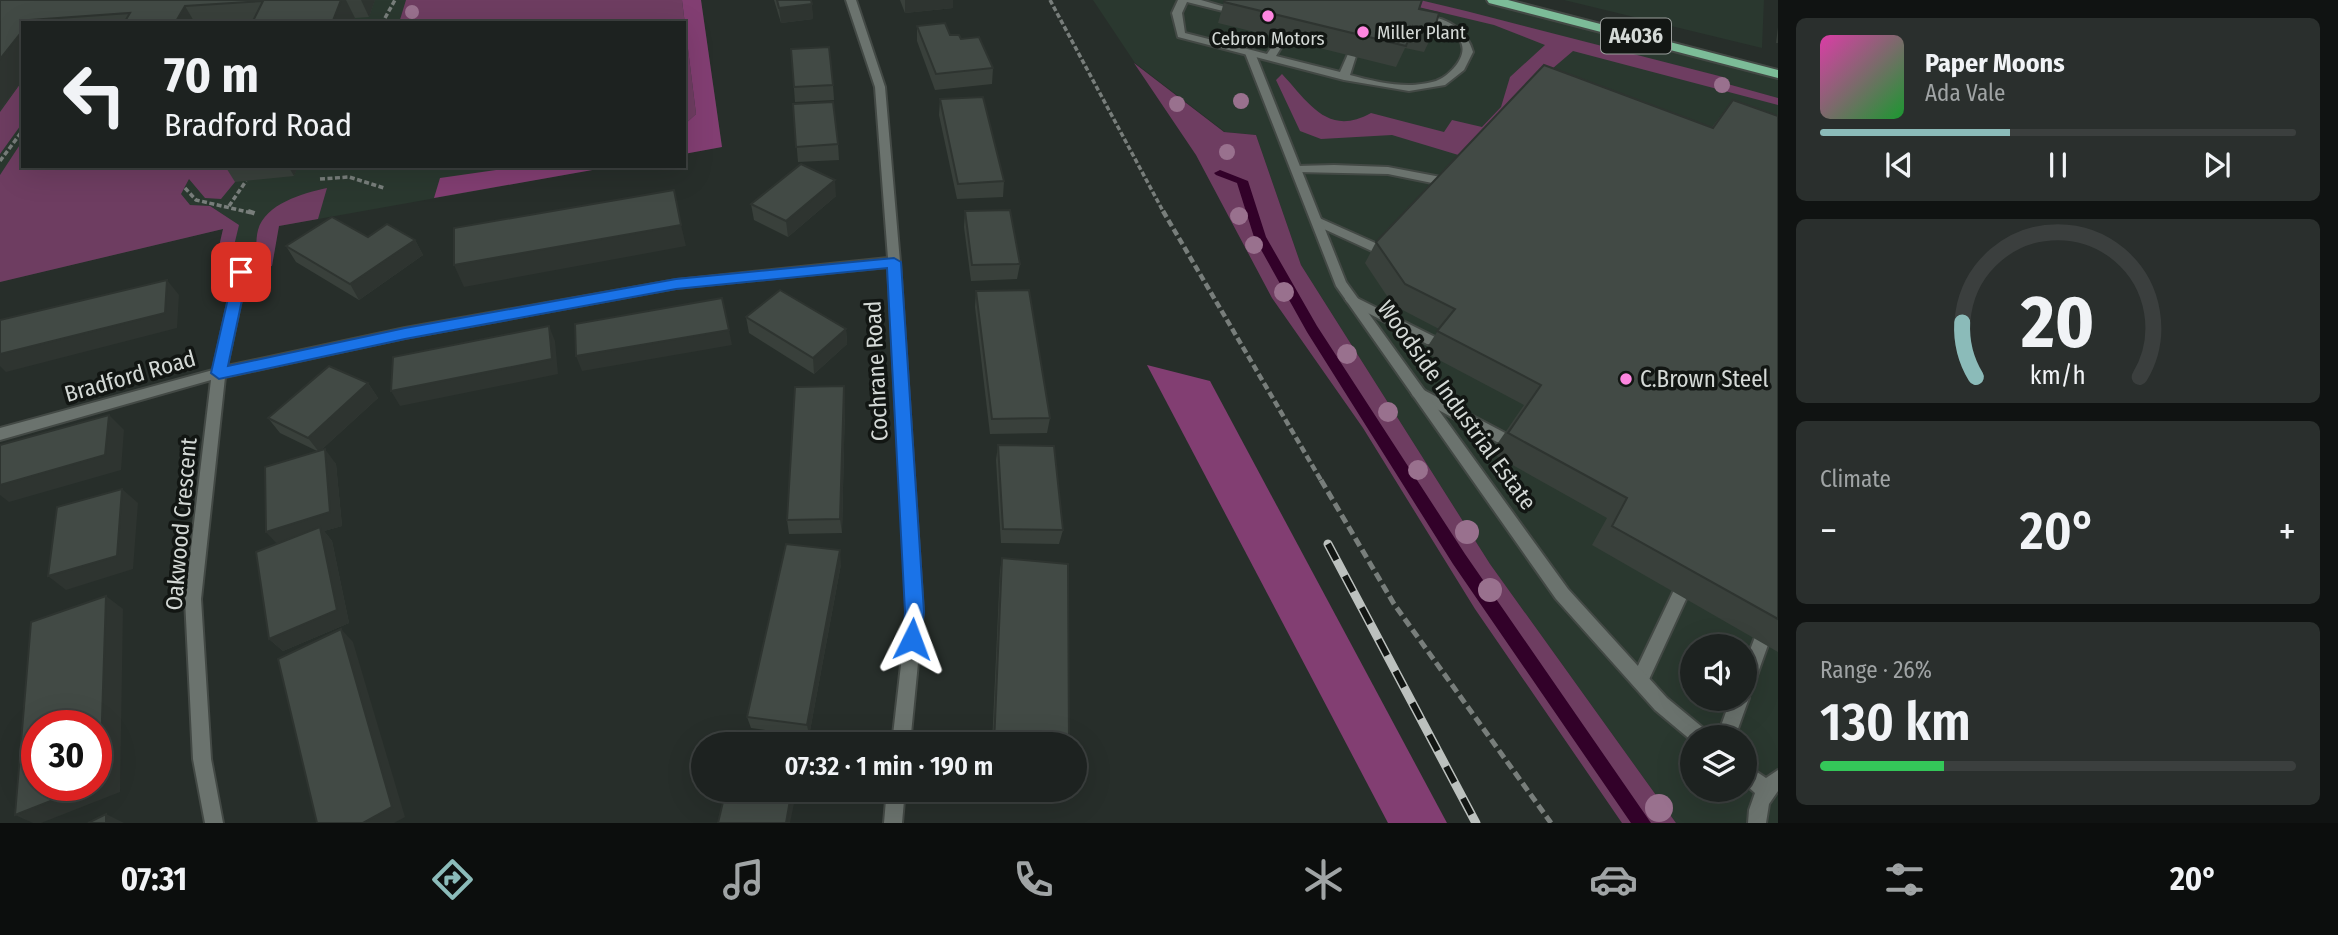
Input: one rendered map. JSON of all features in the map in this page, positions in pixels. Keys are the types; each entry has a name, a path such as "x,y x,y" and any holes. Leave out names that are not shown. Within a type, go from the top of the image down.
{"highway":[{"name":"A4036","path":"1493,0 1778,74"}],"street":[{"name":"Cochrane Road","path":"851,0 880,87 894,262 915,612 902,732"},
{"path":"1183,0 1177,13 1181,36 1344,77 1409,88 1441,83 1460,68 1468,52 1465,39 1453,29 1429,19"},
{"path":"1189,0 1227,9"},
{"path":"1270,58 1282,38"},
{"name":"Woodside Industrial Estate","path":"1250,53 1340,283 1562,594 1661,704 1686,725"},
{"path":"1344,77 1351,56"},
{"path":"1297,169 1375,167 1414,172 1442,181"},
{"path":"1317,221 1378,249"},
{"name":"Bradford Road","path":"0,434 219,373 405,333 676,284 894,262"},
{"name":"Oakwood Crescent","path":"214,823 202,759 193,599 219,373 241,272"},
{"path":"1351,299 1432,341"},
{"path":"1418,392 1502,438"},
{"path":"1640,681 1680,596"},
{"path":"1757,653 1761,642"},
{"path":"1757,823 1757,814 1771,784"},
{"path":"893,823 895,802"}],"path":[{"path":"385,18 395,0"},
{"path":"1050,0 1171,225 1394,604 1551,823"},
{"path":"0,162 21,133"},
{"path":"320,179 349,177 384,188"},
{"path":"229,206 246,181"},
{"path":"185,188 196,200 256,214"}],"shaded area":[{"path":"0,0 701,0 722,147 686,154 686,21 21,21 21,168 604,168 279,226 272,266 212,277 223,229 0,282"},
{"path":"406,0 682,0 685,21 400,21"},
{"path":"682,0 701,0 722,147 686,154 686,123 696,114"},
{"path":"1093,0 1496,0 1778,73 1778,823 1676,823 1490,564 1301,265 1256,135 1225,132 1135,63"},
{"path":"1389,0 1420,0 1723,77 1724,83 1778,98 1778,105 1573,51 1532,86 1465,157 1392,135 1321,139 1300,131 1276,80 1282,74 1311,105 1331,119 1343,121 1371,113 1444,132 1452,120 1482,127 1501,107 1510,77 1545,45 1494,25"},
{"path":"1564,0 1764,0 1762,48"},
{"path":"686,33 696,114 686,123"},
{"path":"1134,63 1224,132 1256,135 1301,265 1490,564 1676,823 1622,823 1475,609 1363,428 1272,298 1196,155"},
{"path":"21,83 21,125 0,154 0,112"},
{"path":"21,143 21,168 241,168 235,182 221,199 205,198 189,179 181,194 190,205 210,206 239,225 227,275 212,277 223,229 0,282 0,175"},
{"path":"509,168 604,168 434,198 440,178"},
{"path":"327,188 318,219 279,226 272,266 257,269 257,234 268,213 286,201"},
{"path":"1147,365 1210,381 1447,823 1388,823"}],"building":[{"path":"0,0 341,0 333,21 253,21 263,1 185,6 176,21 125,21 130,13 21,21 21,33 0,59"},
{"path":"777,0 811,0 812,4 779,8"},
{"path":"1422,0 1419,9 1439,13 1434,31 1413,26 1406,46 1224,2"},
{"path":"945,23 950,35 959,35 961,39 979,37 993,68 936,74 917,26"},
{"path":"829,47 833,85 794,87 791,49"},
{"name":"C.Brown Steel","path":"1544,65 1713,128 1733,100 1778,116 1778,619 1612,526 1627,498 1508,433 1541,385 1437,331 1455,309 1405,284 1376,242"},
{"path":"983,97 1004,181 958,184 940,99"},
{"path":"833,102 838,144 796,147 793,104"},
{"path":"801,164 835,180 786,221 751,204"},
{"path":"674,190 681,225 454,265 454,228"},
{"path":"1010,210 1020,264 972,265 965,211"},
{"path":"332,217 368,237 387,224 415,240 350,284 286,246"},
{"path":"167,280 165,313 0,354 0,320"},
{"path":"780,290 846,329 813,358 746,317"},
{"path":"1029,290 1050,418 992,419 976,291"},
{"path":"722,298 729,330 576,356 575,324"},
{"path":"549,326 552,359 391,391 393,357"},
{"path":"329,366 368,383 308,438 268,418"},
{"path":"844,386 840,519 787,520 795,387"},
{"path":"109,415 105,455 0,485 0,445"},
{"path":"998,445 1054,446 1063,530 1003,529"},
{"path":"325,449 330,512 266,532 265,467"},
{"path":"122,489 117,556 48,576 57,507"},
{"path":"320,527 337,610 269,639 256,552"},
{"path":"786,544 840,550 807,725 747,717"},
{"path":"1002,558 1068,564 1069,732 995,732"},
{"path":"106,596 102,710 24,710 31,622"},
{"path":"341,629 392,807 363,823 317,823 278,659"},
{"path":"21,743 21,801 51,801 15,815"},
{"path":"723,802 790,802 786,823 718,823"},
{"path":"106,814 106,823 88,823"}],"waterway":[{"path":"1220,173 1242,181 1260,237 1312,329 1459,559 1642,823"}],"railway":[{"path":"1328,544 1476,823"}],"place":[{"name":"Cebron Motors","path":"1268,16"},
{"name":"Miller Plant","path":"1363,32"},
{"name":"C.Brown Steel","path":"1626,379"}],"route":[{"path":"241,272 219,373 405,333 676,284 894,262 915,612 912,639"}]}
